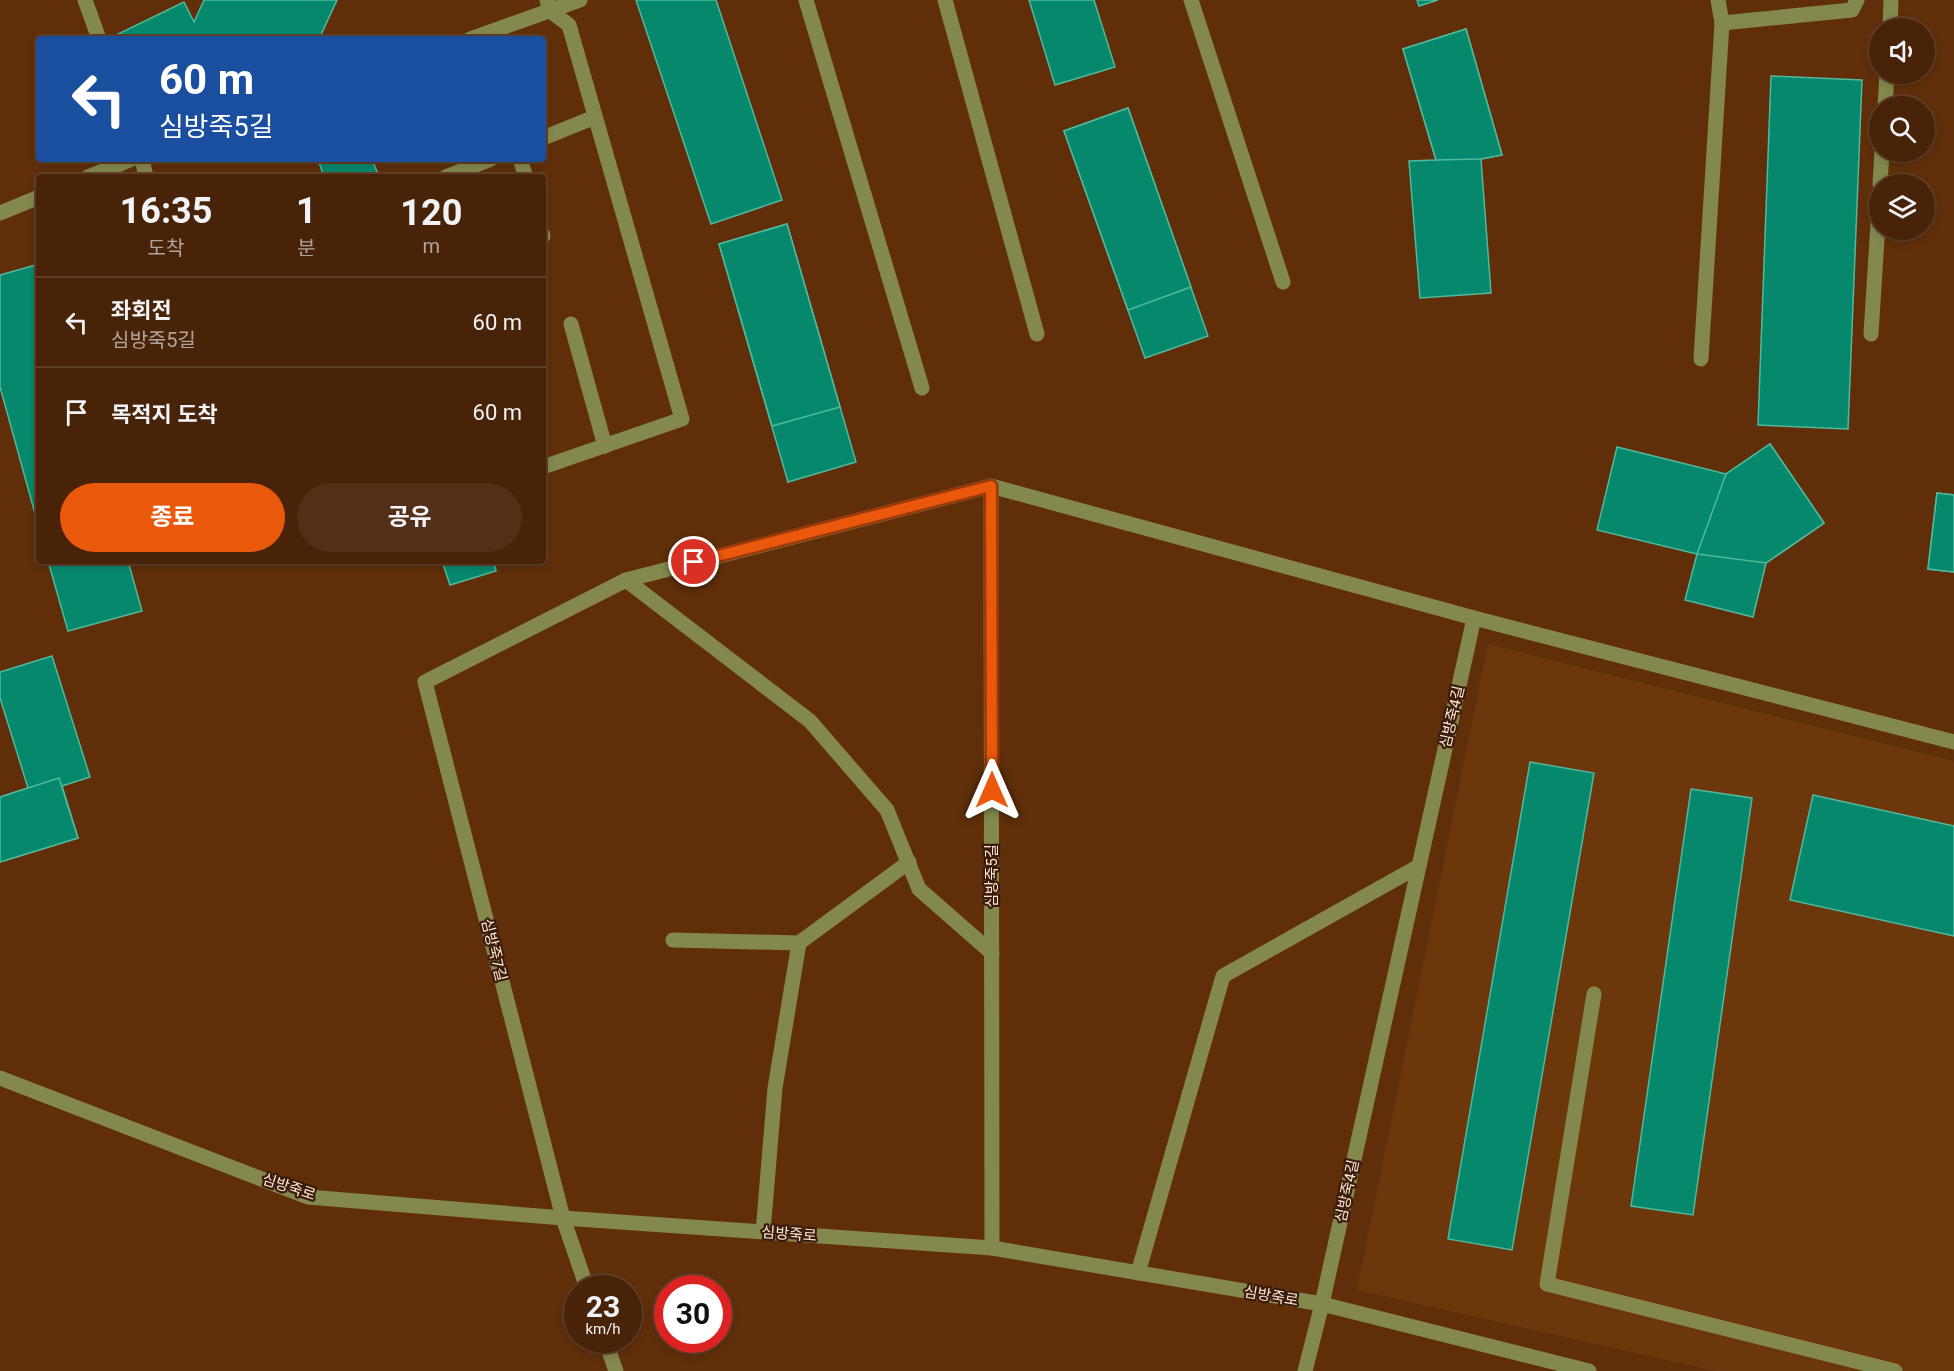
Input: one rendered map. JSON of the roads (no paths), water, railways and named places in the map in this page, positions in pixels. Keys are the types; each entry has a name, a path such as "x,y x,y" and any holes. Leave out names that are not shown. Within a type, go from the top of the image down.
{"street":[{"path":"85,0 98,36"},
{"path":"477,36 549,5 580,0"},
{"path":"806,0 922,388"},
{"path":"945,0 1038,334"},
{"path":"1191,0 1283,282"},
{"path":"1701,359 1722,22 1718,0"},
{"path":"1722,22 1852,10 1857,0"},
{"path":"1890,18 1891,0"},
{"path":"546,466 682,419 569,25 549,5"},
{"path":"546,137 596,117"},
{"path":"95,174 125,162"},
{"path":"454,174 484,162"},
{"path":"0,213 36,198"},
{"path":"1871,333 1877,240"},
{"path":"571,324 605,446"},
{"path":"626,580 991,486 1474,618 1954,742"},
{"name":"심방죽5길","path":"991,486 992,1248"},
{"path":"626,580 810,721 887,810 919,888 992,953"},
{"name":"심방죽7길","path":"583,1275 563,1218 424,682 626,580"},
{"name":"심방죽4길","path":"1305,1371 1322,1304 1474,618"},
{"path":"673,940 799,944 909,862"},
{"path":"1138,1273 1223,976 1419,866"},
{"path":"763,1232 775,1088 799,944"},
{"path":"1594,994 1547,1284 1895,1371"},
{"name":"심방죽로","path":"0,1078 308,1197 563,1218 992,1248 1322,1304 1589,1371"},
{"path":"610,1353 616,1371"}]}
